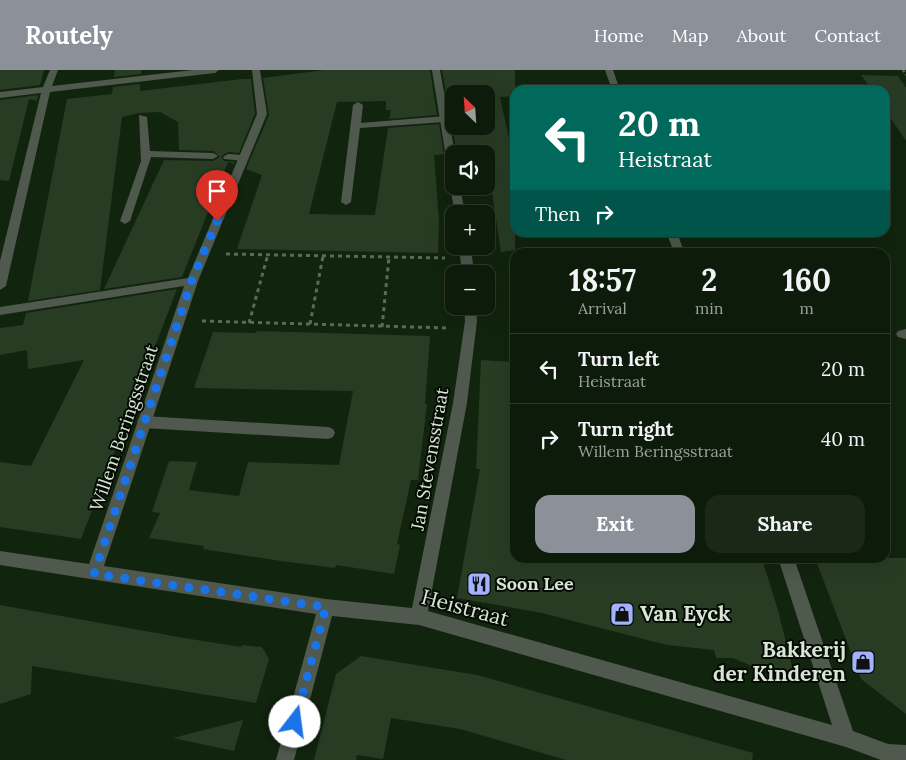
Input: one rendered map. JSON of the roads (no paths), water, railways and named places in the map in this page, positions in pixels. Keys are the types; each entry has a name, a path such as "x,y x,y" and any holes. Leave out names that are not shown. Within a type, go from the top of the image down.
{"street":[{"path":"0,286 42,102 54,70"},
{"path":"0,95 215,70"},
{"name":"Willem Beringsstraat","path":"94,574 192,280 262,114 256,70"},
{"path":"356,126 445,119 436,70"},
{"path":"609,70 614,85"},
{"path":"346,202 358,105"},
{"path":"125,221 146,161 142,117"},
{"path":"146,154 213,156"},
{"path":"228,157 244,158"},
{"path":"0,311 192,280"},
{"name":"Jan Stevensstraat","path":"419,617 460,403 470,329 470,315"},
{"path":"144,422 328,433"},
{"name":"Heistraat","path":"0,558 94,574 326,607 419,617 846,738 894,756"},
{"path":"788,563 846,738"},
{"path":"285,760 326,607"}],"place":[{"name":"Soon Lee","path":"479,584"},
{"name":"Van Eyck","path":"622,614"},
{"name":"Bakkerij der Kinderen","path":"863,662"}]}
